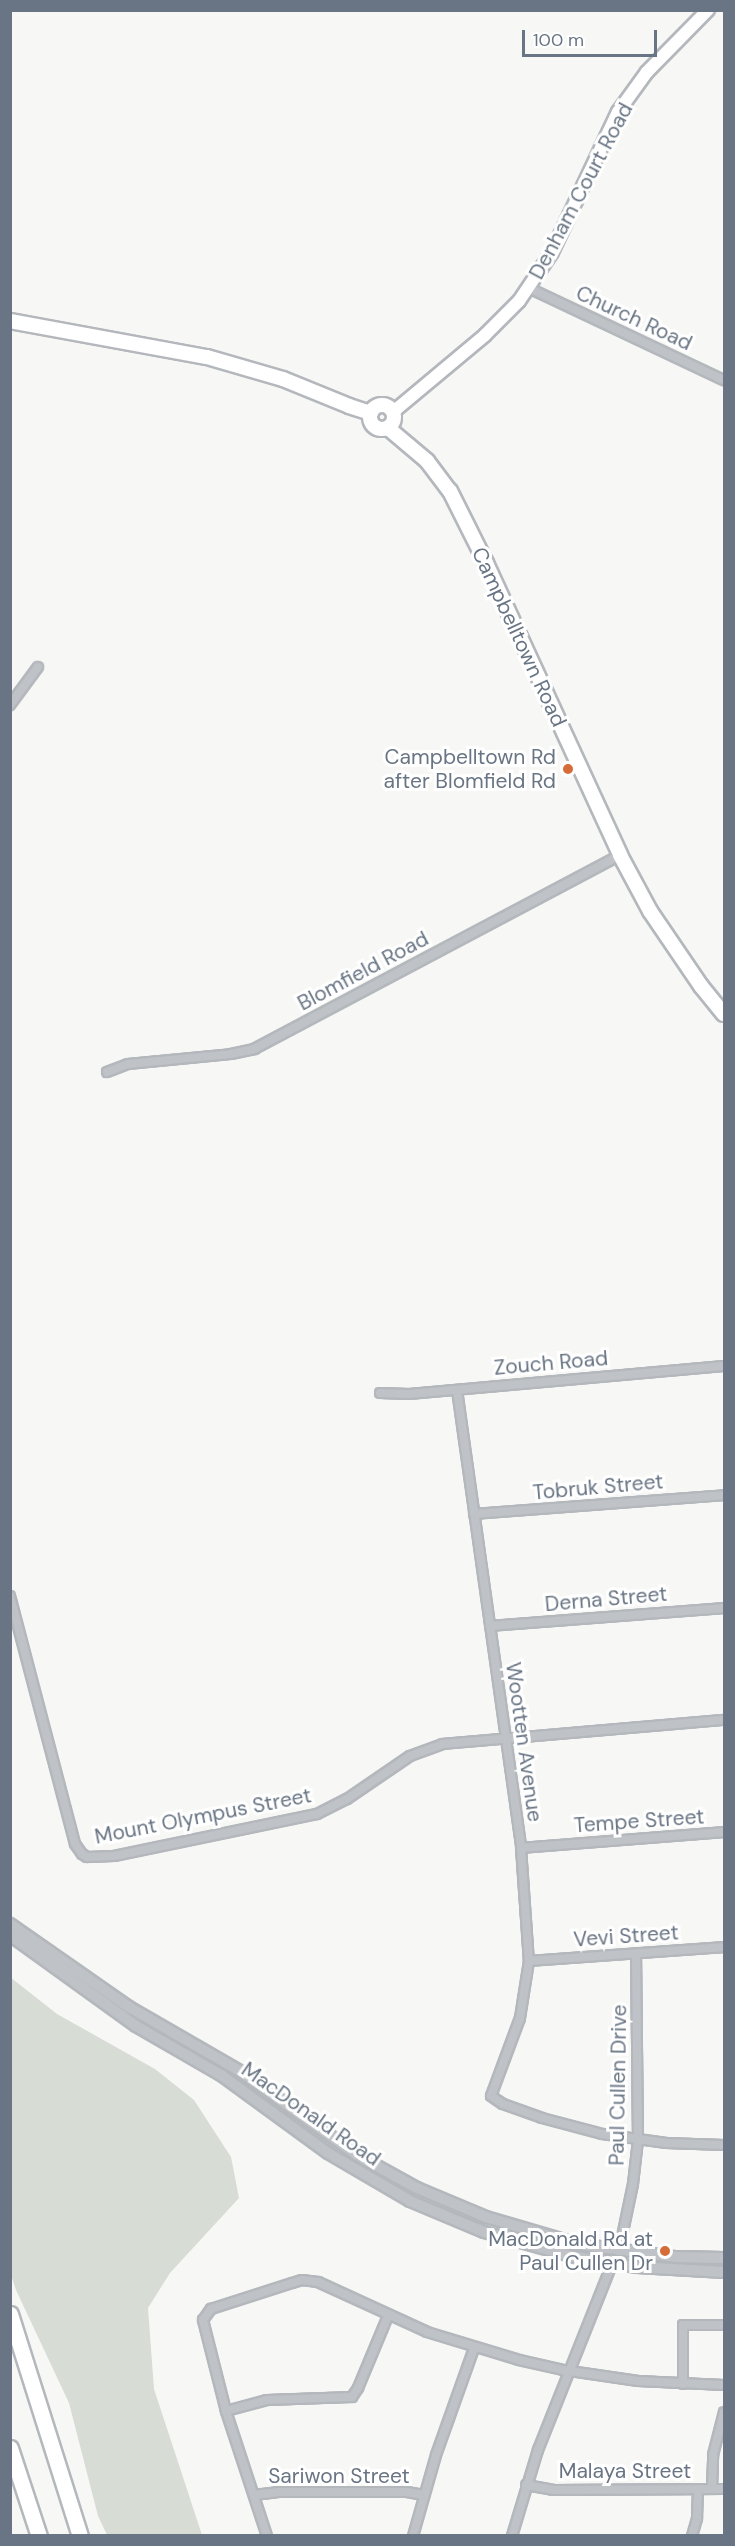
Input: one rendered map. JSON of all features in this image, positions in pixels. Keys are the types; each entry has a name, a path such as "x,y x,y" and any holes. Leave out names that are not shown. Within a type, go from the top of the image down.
{"highway":[{"path":"10,2314 80,2535"},
{"path":"10,2448 39,2535"}],"main road":[{"name":"Denham Court Road","path":"393,412 485,335 529,288 552,252 618,112 647,72 708,10"},
{"path":"10,321 207,357 246,367 371,412"},
{"path":"383,405 393,412 393,423 388,428 380,429 372,425 371,412 383,405"},
{"name":"Campbelltown Road","path":"388,428 427,461 459,507 620,855 650,911 701,986 724,1014"}],"street":[{"name":"Church Road","path":"529,288 724,380"},
{"path":"10,705 38,667"},
{"name":"Blomfield Road","path":"108,1072 128,1064 231,1054 254,1049 620,855"},
{"name":"Zouch Road","path":"380,1393 409,1394 724,1366"},
{"name":"Wootten Avenue","path":"457,1390 521,1848 529,1961 517,2028 491,2096 503,2104 552,2121 638,2140"},
{"name":"Tobruk Street","path":"474,1514 724,1495"},
{"name":"Mount Olympus Street","path":"10,1596 75,1844 87,1857 114,1856 317,1814 347,1799 423,1749 442,1744 724,1720"},
{"name":"Derna Street","path":"490,1626 724,1608"},
{"name":"Tempe Street","path":"521,1848 724,1833"},
{"name":"MacDonald Road","path":"10,1924 129,2007 240,2071 331,2138 385,2172 451,2204 541,2234 619,2251 676,2257 724,2258"},
{"name":"MacDonald Road","path":"10,1935 136,2026 221,2075 328,2153 368,2178 430,2210 484,2232 546,2251 612,2264 724,2272"},
{"name":"Vevi Street","path":"529,1961 724,1947"},
{"name":"Paul Cullen Drive","path":"619,2251 633,2184 638,2140 636,1954"},
{"path":"638,2140 724,2145"},
{"path":"512,2535 526,2485 612,2264"},
{"path":"267,2535 226,2410 203,2325 207,2312 292,2283 310,2280 388,2316 474,2348 569,2371 683,2384 724,2385"},
{"path":"226,2410 267,2400 352,2397 358,2388 388,2316"},
{"path":"683,2384 683,2325 724,2325"},
{"path":"413,2535 450,2412 474,2348"},
{"path":"712,2489 713,2455 724,2412"},
{"name":"Malaya Street","path":"526,2485 553,2490 724,2489"},
{"path":"692,2535 697,2518 698,2490"},
{"name":"Sariwon Street","path":"254,2495 277,2492 407,2492 424,2495"}],"shaded area":[{"path":"10,1977 57,2014 155,2069 194,2100 231,2157 239,2198 170,2273 148,2308 154,2389 202,2535 107,2535 98,2516 69,2403 16,2290 10,2272"}],"place":[{"name":"Campbelltown Rd after Blomfield Rd","path":"568,769"},
{"name":"MacDonald Rd at Paul Cullen Dr","path":"665,2251"}]}
